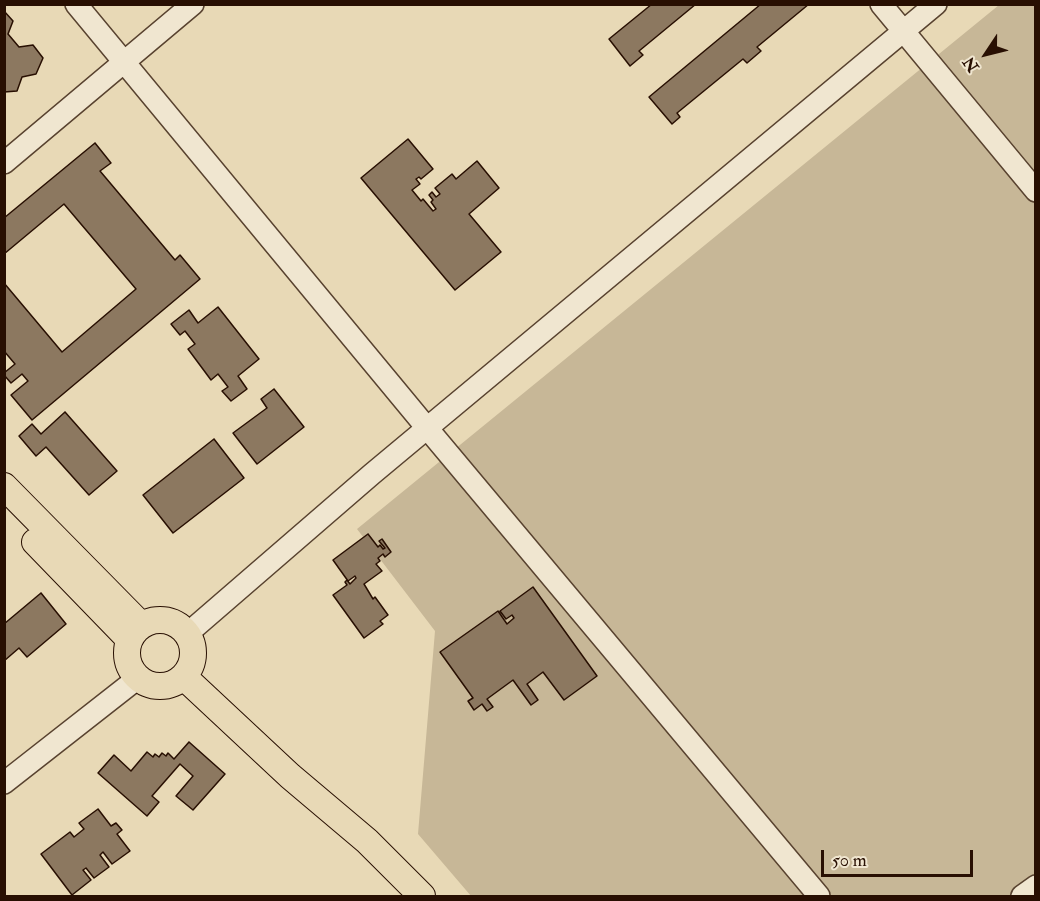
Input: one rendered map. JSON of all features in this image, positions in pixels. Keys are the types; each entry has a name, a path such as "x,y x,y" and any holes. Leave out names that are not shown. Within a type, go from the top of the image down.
{"main road":[{"path":"4,486 135,632"},
{"path":"4,510 135,632"},
{"path":"156,620 178,625 187,634 192,645 193,656 190,668 184,677 174,684 163,687 151,686 132,673 127,662 126,650 135,632 156,620"},
{"path":"184,677 290,776 367,842 422,897"}],"street":[{"path":"76,4 427,429 819,897"},
{"path":"4,163 193,4"},
{"path":"881,4 1035,191"},
{"path":"187,634 372,474 936,4"},
{"path":"4,783 138,678"},
{"path":"1022,897 1035,885"}],"shaded area":[{"path":"999,5 1035,5 1035,896 471,896 418,834 435,631 357,529"}],"building":[{"path":"652,4 696,4 639,51 643,55 630,66 609,39"},
{"path":"761,4 809,4 757,47 761,51 747,63 743,59 677,113 680,117 672,124 649,97"},
{"path":"4,11 13,21 8,34 19,47 33,45 43,58 36,74 22,77 17,91 4,92"},
{"path":"408,139 433,169 421,179 419,177 416,179 420,184 412,190 433,211 436,209 429,195 432,192 436,197 440,194 435,188 452,174 456,179 477,161 499,188 469,214 501,252 455,290 361,178"},
{"path":"95,143 111,163 100,171 175,260 180,255 200,279 32,420 11,395 28,381 22,374 11,383 4,375 15,364 4,351 4,283 62,352 136,289 64,204 4,254 4,218"},
{"path":"218,307 259,359 238,376 247,389 231,401 222,391 228,387 218,374 211,380 188,349 195,344 185,331 180,335 171,324 189,310 198,323"},
{"path":"274,389 304,427 257,464 233,433 267,408 261,399"},
{"path":"65,412 117,471 89,495 46,447 36,456 19,436 32,424 41,434"},
{"path":"214,439 244,478 173,533 143,495"},
{"path":"368,534 378,547 380,545 383,549 385,548 379,541 382,539 391,552 385,557 383,554 378,558 380,561 376,564 382,571 364,584 373,599 375,597 388,615 380,621 383,624 364,638 333,595 347,585 345,582 347,580 350,584 356,578 355,576 348,581 333,560"},
{"path":"533,587 597,676 564,700 543,672 527,684 538,700 531,705 513,680 487,699 493,707 487,711 482,704 474,710 468,701 473,698 440,652 498,611 507,624 514,618 512,615 506,619 500,611"},
{"path":"41,593 66,624 27,657 19,648 4,661 4,624"},
{"path":"189,742 225,774 193,810 176,796 193,776 180,764 152,796 159,802 147,816 98,773 114,755 131,771 147,752 153,757 155,754 159,757 162,753 166,756 168,753 174,759"},
{"path":"98,809 111,826 116,823 122,830 117,834 130,851 112,864 103,852 100,855 109,867 94,878 86,868 83,870 91,880 72,895 41,854 70,832 74,837 84,829 79,823"}]}
